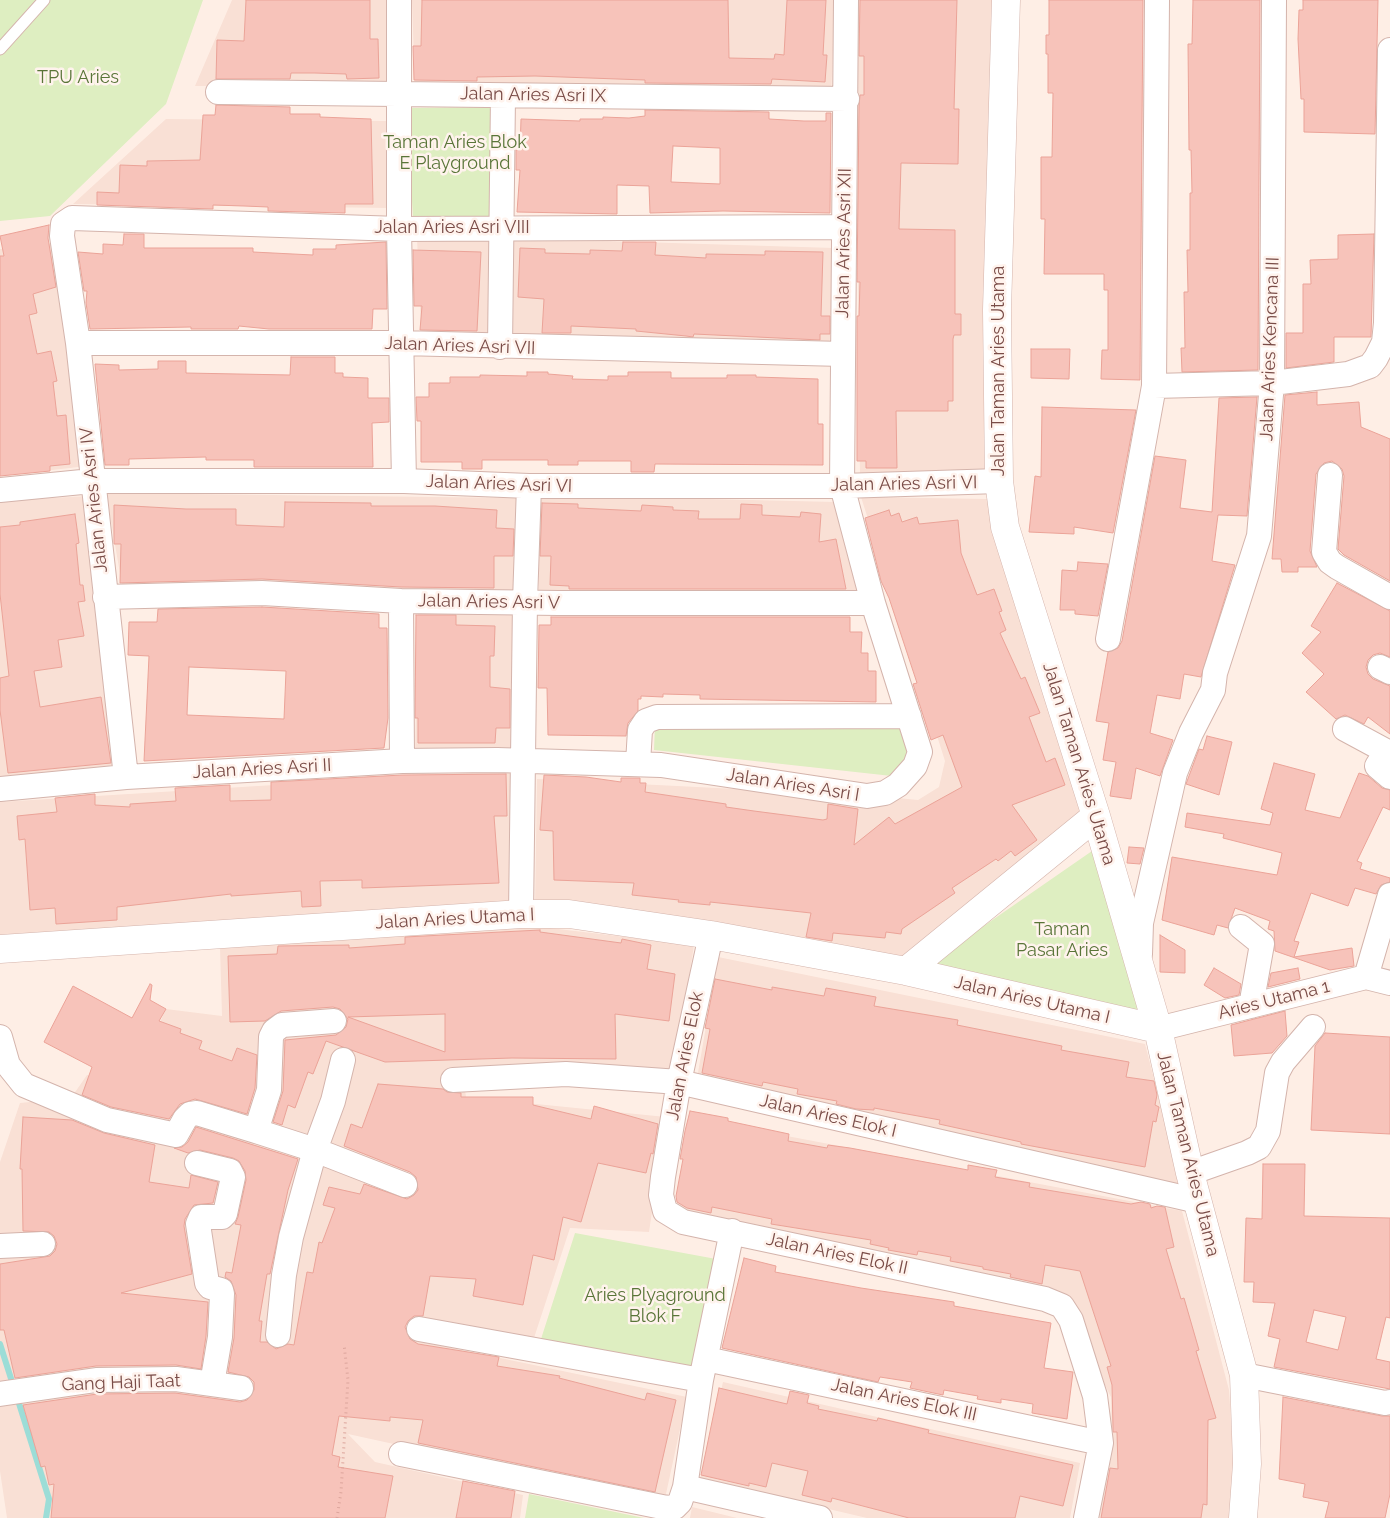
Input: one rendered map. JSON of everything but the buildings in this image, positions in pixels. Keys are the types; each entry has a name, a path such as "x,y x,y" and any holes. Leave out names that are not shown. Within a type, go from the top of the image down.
{"street":[{"path":"399,0 399,229 404,480"},
{"name":"Jalan Aries Asri XII","path":"842,486 847,99 846,0"},
{"name":"Jalan Taman Aries Utama","path":"1006,0 997,310 999,482 1005,527 1096,816 1158,1029 1190,1173 1244,1375 1247,1464 1243,1518"},
{"path":"1108,639 1154,386 1157,0"},
{"name":"Jalan Aries Kencana III","path":"1140,969 1141,923 1175,773 1190,733 1213,690 1215,673 1260,536 1272,383 1274,0"},
{"path":"1154,386 1272,383 1348,374 1362,370 1373,362 1384,342 1390,50"},
{"name":"Jalan Aries Asri IX","path":"218,92 847,99"},
{"path":"500,347 504,96"},
{"name":"Jalan Aries Asri VIII","path":"63,224 72,218 399,229 844,227"},
{"name":"Jalan Aries Asri IV","path":"63,224 62,236 78,343 126,777"},
{"name":"Jalan Aries Asri VII","path":"78,343 401,343 500,347 843,354"},
{"path":"1330,475 1324,552 1330,562 1337,567 1390,597"},
{"name":"Jalan Aries Asri VI","path":"0,490 92,480 404,480 529,486 842,486 999,482"},
{"path":"521,914 525,602 529,486"},
{"name":"Jalan Aries Asri I","path":"524,760 638,763 868,796 885,793 898,785 915,766 920,752 873,604 842,486"},
{"name":"Jalan Aries Asri V","path":"105,597 262,593 401,600 873,604"},
{"path":"401,600 402,761"},
{"path":"638,763 640,730 646,721 658,717 909,716"},
{"path":"1345,729 1384,750 1384,755 1377,766 1390,777"},
{"name":"Jalan Aries Asri II","path":"0,789 126,777 402,761 524,760"},
{"path":"906,971 1096,816"},
{"path":"1390,895 1366,977 1390,984"},
{"name":"Jalan Aries Utama I","path":"0,949 521,914 569,914 711,935 906,971 1158,1029"},
{"path":"1241,927 1262,944 1251,1006"},
{"name":"Jalan Aries Elok","path":"663,1177 679,1082 711,935"},
{"name":"Aries Utama 1","path":"1158,1029 1366,977"},
{"path":"256,1131 269,1090 271,1037 274,1031 282,1025 334,1021"},
{"path":"1190,1173 1259,1147 1268,1132 1277,1073 1283,1062 1313,1027"},
{"path":"0,1037 8,1065 24,1085 107,1120 176,1136 184,1119 190,1114 197,1113 315,1150 405,1185"},
{"path":"278,1335 284,1275 291,1237 315,1150 333,1100 343,1060"},
{"name":"Jalan Aries Elok I","path":"453,1080 566,1074 679,1082 1198,1201"},
{"path":"197,1163 230,1171 233,1177 222,1217 200,1217 198,1224 207,1283 210,1287 221,1290 222,1294 220,1337 212,1384"},
{"name":"Jalan Aries Elok II","path":"663,1177 661,1195 665,1212 683,1222 732,1231 1045,1300 1062,1306 1071,1320 1094,1396 1101,1443 1086,1518"},
{"path":"401,1454 667,1508 680,1502 732,1231"},
{"path":"0,1246 43,1244"},
{"name":"Jalan Aries Elok III","path":"419,1329 704,1369 1101,1443"},
{"path":"1244,1375 1385,1403 1390,1402"},
{"name":"Gang Haji Taat","path":"0,1394 96,1380 176,1379 241,1388"},
{"path":"684,1487 820,1518"}],"lane":[{"path":"0,49 44,0"}],"path":[{"path":"338,1518 348,1380 344,1344"}],"shaded area":[{"path":"232,0 388,0 393,85 195,86"},
{"path":"412,0 835,0 831,97 415,91"},
{"path":"855,0 993,0 992,474 860,477"},
{"path":"166,119 386,121 391,208 73,204"},
{"path":"417,238 494,241 489,348 422,351"},
{"path":"510,238 834,248 829,358 511,347"},
{"path":"51,243 87,466 0,476 0,249"},
{"path":"106,493 520,498 517,597 125,602"},
{"path":"538,495 836,502 858,590 539,593"},
{"path":"88,496 128,772 0,785 0,501"},
{"path":"861,497 988,499 1083,821 899,958 535,907 537,779 877,796 918,800 939,787 945,761"},
{"path":"418,611 517,613 515,754 415,757"},
{"path":"516,770 517,910 0,937 0,802"},
{"path":"524,925 694,945 672,1089 463,1075 466,1097 666,1117 649,1232 570,1228 532,1344 366,1317 414,1340 687,1397 664,1503 348,1434 375,1462 523,1495 520,1518 7,1518 0,1471 0,1162 20,1103 71,1098 87,1075 131,1085 166,1009 222,1016 220,947"},
{"path":"718,957 1145,1044 1182,1187 695,1090"},
{"path":"692,1118 1182,1211 1229,1390 1236,1498 1230,1518 1099,1518 1112,1453 1111,1397 1057,1291 674,1218"},
{"path":"723,1382 1080,1463 1070,1518 867,1518 700,1479"},
{"path":"692,1507 737,1518 690,1518"}],"green space":[{"name":"TPU Aries","path":"0,0 203,0 166,104 50,216 0,221"},
{"name":"Taman Aries Blok E Playground","path":"500,107 498,223 413,219 407,108"},
{"path":"907,722 922,763 901,777 654,750 655,724"},
{"name":"Taman Pasar Aries","path":"1092,851 1145,1018 926,966"},
{"name":"Aries Plyaground Blok F","path":"575,1233 727,1261 703,1375 541,1339"},
{"path":"529,1494 644,1518 525,1518"}],"waterway":[{"path":"0,1344 14,1388"},
{"path":"17,1397 49,1499 46,1518"}]}
